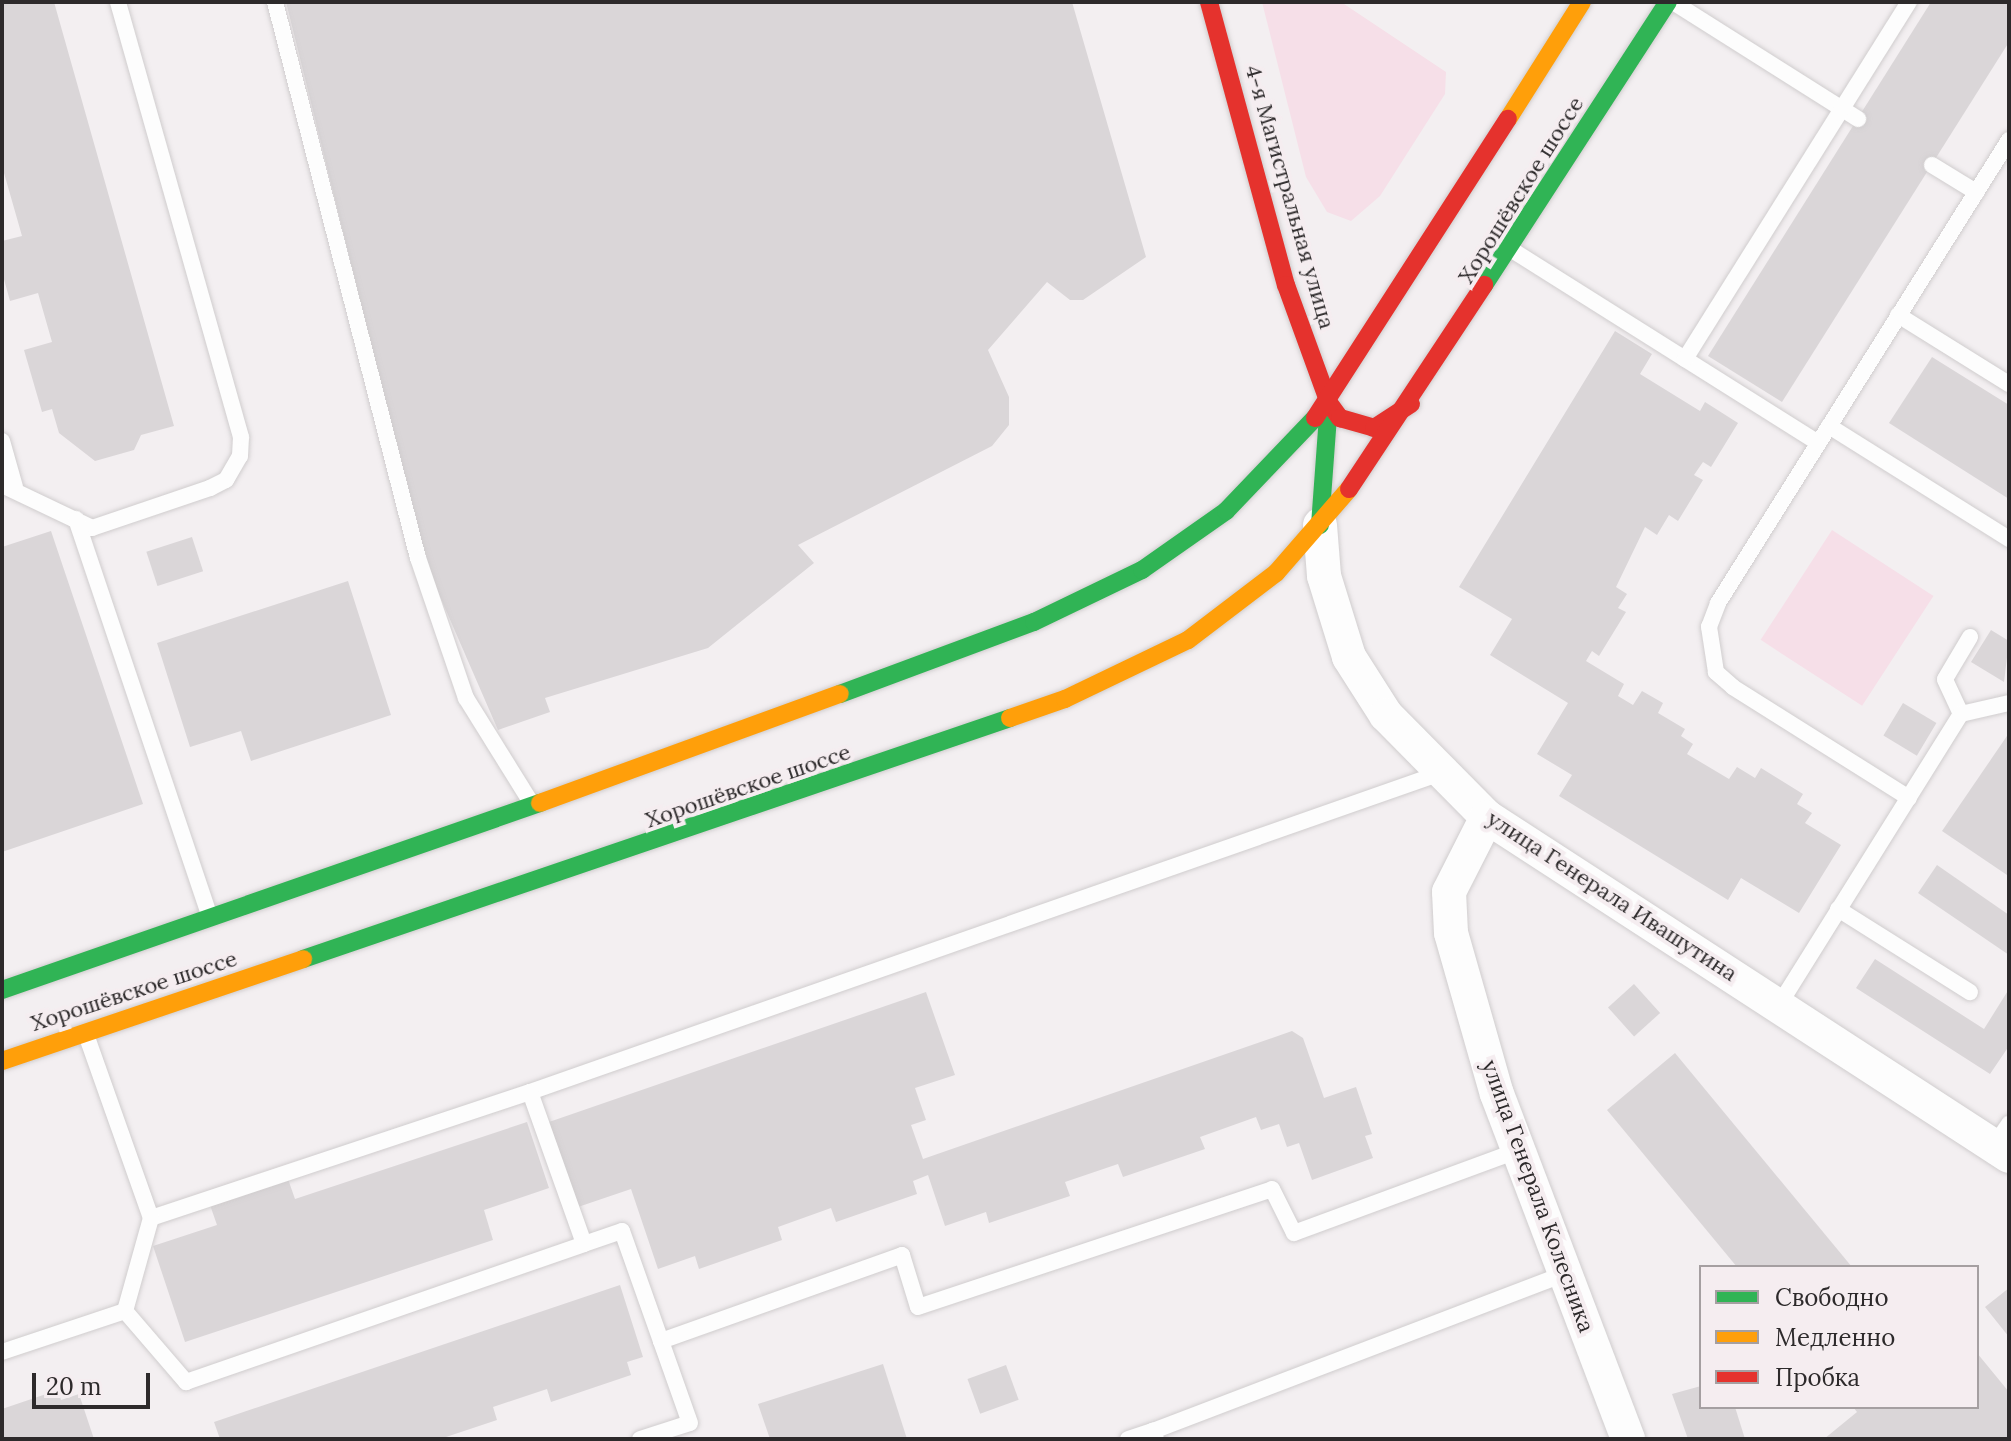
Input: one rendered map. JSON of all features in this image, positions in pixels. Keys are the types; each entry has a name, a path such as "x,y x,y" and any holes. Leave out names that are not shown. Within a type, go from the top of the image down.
{"main road":[{"name":"4-я Магистральная улица","path":"1209,2 1286,285 1329,403"},
{"name":"Хорошёвское шоссе","path":"2,990 533,806 1019,628 1100,592 1192,539 1226,511 1329,403 1582,2"},
{"name":"Хорошёвское шоссе","path":"2,1061 638,850 1065,699 1133,670 1236,608 1320,525 1413,402 1670,2"},
{"name":"Хорошёвское шоссе","path":"1329,403 1340,418 1374,428 1413,402"},
{"name":"улица Генерала Ивашутина","path":"1320,525 1329,403"}],"street":[{"name":"улица Генерала Ивашутина","path":"1320,525 1324,576 1349,657 1386,715 1487,817 1779,1005 2004,1142"},
{"name":"улица Генерала Колесника","path":"1487,817 1449,892 1451,933 1519,1150 1628,1439"}],"lane":[{"path":"2,441 8,486 92,528 218,484 234,471 241,437 118,2"},
{"path":"275,2 418,558 466,698 533,806"},
{"path":"1670,2 1858,119"},
{"path":"1685,359 1909,2"},
{"path":"1909,798 1733,687 1716,672 1709,650 1718,603 2009,140"},
{"path":"1932,165 1976,192"},
{"path":"1512,250 1818,443"},
{"path":"1898,315 2009,384"},
{"path":"1829,426 2009,539"},
{"path":"76,519 211,919"},
{"path":"1961,714 1945,679 1970,637"},
{"path":"1779,1005 1961,714 2009,703"},
{"path":"151,1218 530,1092 1441,773"},
{"path":"1838,909 1970,992"},
{"path":"85,1032 151,1218 125,1311"},
{"path":"530,1092 584,1244"},
{"path":"661,1341 902,1255 918,1307 1272,1189 1294,1233 1519,1150"},
{"path":"125,1311 186,1382 622,1231 690,1423 640,1439"},
{"path":"1128,1439 1154,1435 1567,1273"},
{"path":"2,1352 125,1311"}],"shaded area":[{"path":"1262,2 1341,2 1446,72 1445,94 1380,196 1351,221 1327,212 1306,177"},
{"path":"1832,530 1933,596 1862,706 1761,640"}],"building":[{"path":"2,2 54,2 174,426 141,435 134,450 95,461 59,433 52,409 42,412 24,350 52,342 38,293 10,301 2,272 2,241 22,236 2,166"},
{"path":"286,2 1072,2 1146,257 1083,300 1070,300 1047,282 988,350 1009,397 1009,425 992,446 798,545 814,563 708,648 545,698 550,712 498,730 425,562"},
{"path":"1931,2 2009,2 2009,42 1782,402 1708,356"},
{"path":"1615,331 1652,354 1640,374 1700,411 1705,402 1738,423 1711,467 1703,462 1694,475 1703,480 1678,521 1669,515 1657,535 1645,527 1616,587 1627,594 1618,608 1626,612 1599,656 1592,651 1586,661 1624,684 1618,696 1633,705 1642,691 1663,703 1658,713 1685,729 1681,736 1693,744 1687,754 1729,779 1737,767 1755,778 1761,768 1803,794 1797,804 1812,813 1805,823 1841,845 1799,913 1741,878 1728,900 1559,796 1572,775 1537,754 1568,703 1490,655 1512,619 1459,587"},
{"path":"1932,357 2009,405 2009,499 1889,423"},
{"path":"51,531 143,804 2,852 2,547"},
{"path":"192,537 203,571 157,586 146,552"},
{"path":"348,581 391,715 251,761 241,731 190,747 157,643"},
{"path":"1991,630 2009,641 2004,682 1971,662"},
{"path":"1903,703 1936,723 1917,756 1883,736"},
{"path":"2009,733 2009,871 2007,875 1942,831"},
{"path":"1937,865 2009,915 2009,955 1918,893"},
{"path":"1875,959 1984,1029 2009,989 2009,1046 1990,1074 1856,988"},
{"path":"1634,984 1660,1013 1634,1036 1608,1007"},
{"path":"926,992 955,1075 915,1088 926,1120 911,1125 923,1159 1292,1031 1303,1038 1324,1098 1356,1087 1372,1134 1365,1136 1373,1158 1312,1180 1299,1143 1287,1147 1279,1124 1261,1130 1256,1117 1200,1137 1205,1149 1123,1177 1118,1164 1065,1182 1070,1196 989,1223 986,1212 945,1226 928,1175 913,1181 917,1194 836,1222 831,1208 778,1227 782,1240 699,1269 695,1256 658,1269 631,1189 578,1207 549,1122"},
{"path":"1675,1053 1850,1265 1735,1265 1607,1110"},
{"path":"527,1122 549,1188 484,1210 493,1240 185,1342 153,1246 217,1225 210,1205 288,1179 295,1199"},
{"path":"620,1285 643,1357 627,1362 631,1375 551,1402 547,1389 493,1407 497,1420 440,1439 220,1439 214,1422"},
{"path":"2009,1288 2009,1337 1985,1307"},
{"path":"1979,1355 2009,1392 2009,1439 1824,1439 1857,1412 1855,1409 1979,1409"},
{"path":"883,1364 907,1439 770,1439 758,1404"},
{"path":"1006,1365 1019,1400 980,1414 967,1379"},
{"path":"1699,1387 1699,1409 1736,1409 1745,1439 1688,1439 1672,1394"},
{"path":"58,1390 61,1400 79,1394 94,1439 2,1439 2,1409"}],"traffic: fast":[{"path":"1484,285 1668,2"},
{"path":"1320,525 1329,403"},
{"path":"840,694 1034,622 1142,570 1226,511 1315,418"},
{"path":"303,959 1010,718"},
{"path":"2,990 540,803"}],"traffic: slow":[{"path":"1508,119 1582,2"},
{"path":"1010,718 1065,699 1188,640 1276,573 1349,489"},
{"path":"540,803 840,694"},
{"path":"2,1061 303,959"}],"traffic: jam":[{"path":"1209,2 1286,285 1329,403 1340,418 1374,428 1411,404"},
{"path":"1315,418 1508,119"},
{"path":"1349,489 1484,285"}]}
